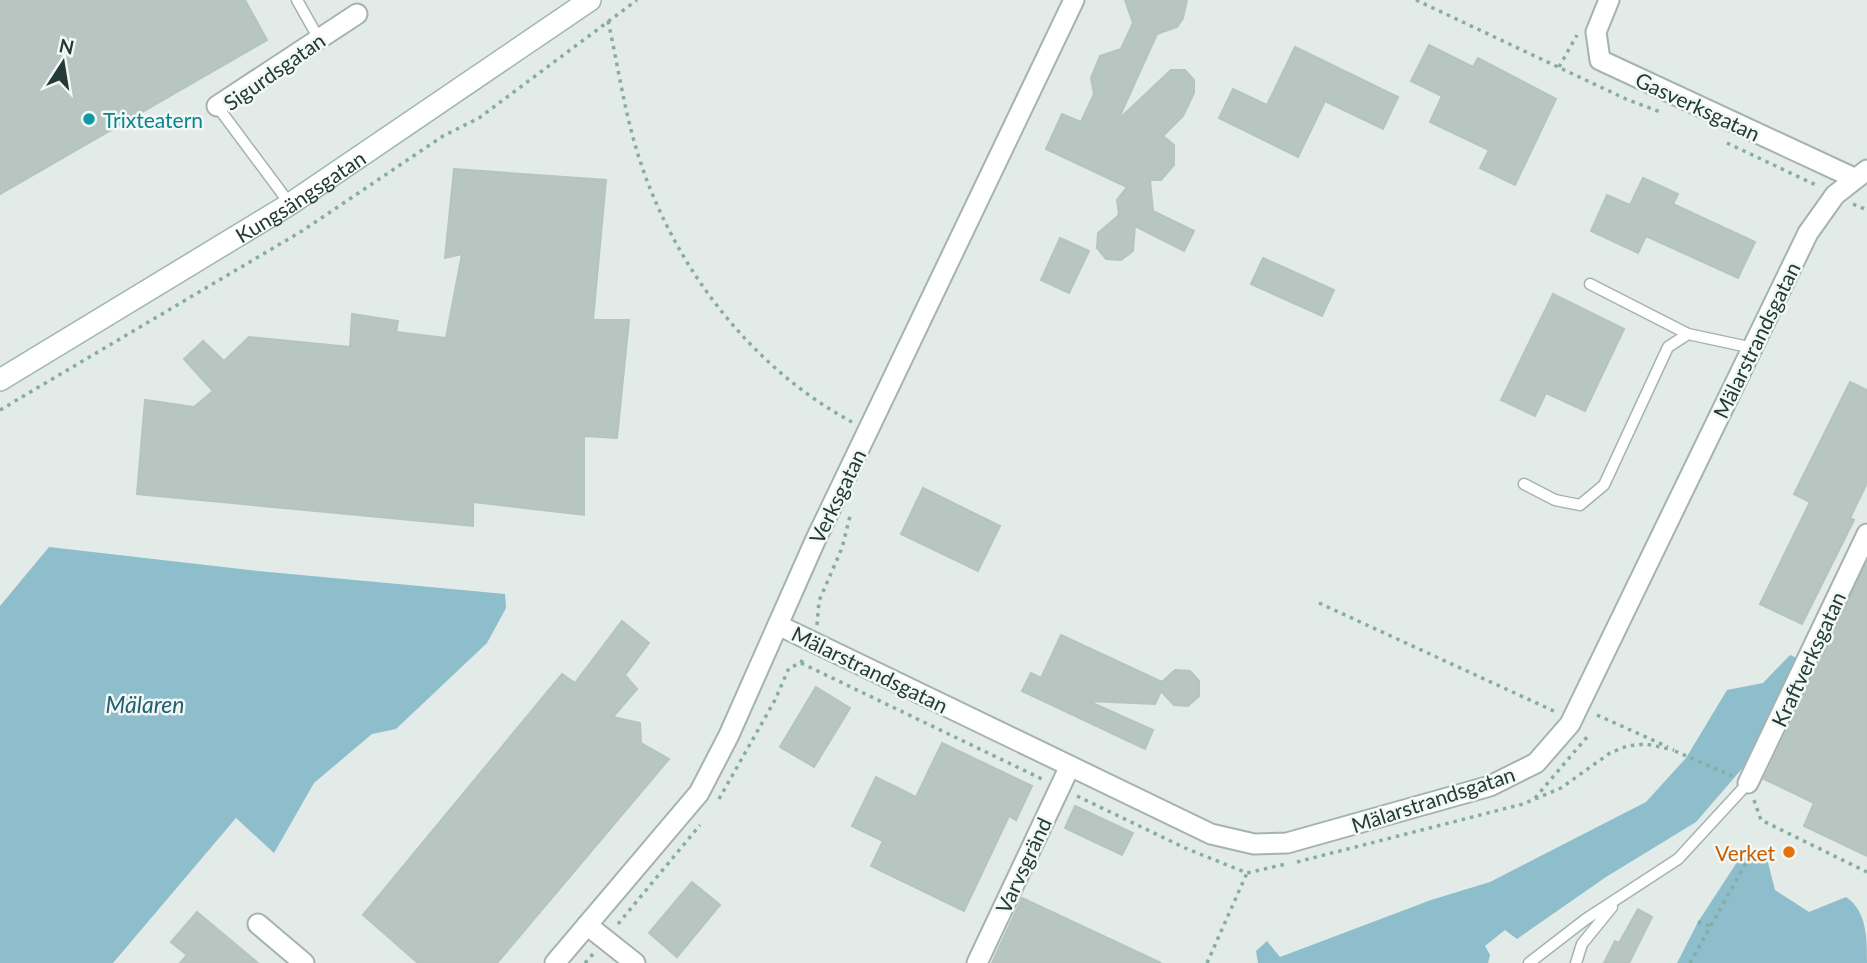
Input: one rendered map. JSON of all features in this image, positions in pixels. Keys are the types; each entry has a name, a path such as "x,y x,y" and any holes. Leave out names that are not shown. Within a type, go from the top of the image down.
{"main road":[{"name":"Kungsängsgatan","path":"0,380 290,204 590,0"}],"street":[{"name":"Verksgatan","path":"555,963 699,793 729,735 868,431 1073,0"},
{"name":"Gasverksgatan","path":"1609,0 1596,32 1600,60 1860,174"},
{"name":"Sigurdsgatan","path":"217,106 357,14"},
{"name":"Mälarstrandsgatan","path":"778,625 1211,834 1254,844 1287,843 1500,783 1544,756 1572,719 1808,233 1835,195 1860,174"},
{"name":"Kraftverksgatan","path":"1743,781 1867,534"},
{"name":"Varvsgränd","path":"977,963 1070,766"},
{"path":"258,924 304,963"},
{"path":"587,925 635,963"}],"lane":[{"path":"296,0 319,39"},
{"name":"Sigurdsgatan","path":"217,106 290,204"},
{"path":"1590,284 1688,334 1753,348"},
{"path":"1524,484 1555,500 1580,505 1604,485 1668,347 1688,334"},
{"path":"1530,963 1678,859 1743,781"},
{"path":"1576,963 1582,944 1619,898"}],"path":[{"path":"0,410 302,231 443,136 480,118 637,0"},
{"path":"1416,0 1626,99 1671,116"},
{"path":"608,21 634,142 677,244 706,293 741,334 791,379 839,415 868,431"},
{"path":"1717,138 1867,210"},
{"path":"811,641 819,620 819,601 842,548"},
{"path":"1319,603 1583,724 1599,713 1743,781 1761,820 1867,872"},
{"path":"801,663 1185,848 1247,873 1207,963"},
{"path":"1690,963 1746,863"},
{"path":"1698,922 1710,926"}],"water":[{"name":"Mälaren","path":"49,547 258,571 505,594 506,608 487,643 396,729 372,734 314,783 274,853 236,818 113,963 0,963 0,606"},
{"path":"1790,655 1802,660 1760,748 1696,822 1606,877 1517,939 1505,930 1485,946 1490,955 1488,963 1258,963 1256,951 1267,941 1280,957 1431,900 1490,882 1646,802 1686,758 1727,690 1763,683"},
{"path":"1765,851 1775,890 1809,912 1846,897 1853,903 1862,917 1867,963 1677,963 1698,922 1739,859"}],"building":[{"path":"0,0 245,0 267,40 0,194"},
{"path":"1125,0 1187,0 1183,18 1177,27 1157,34 1118,120 1171,70 1185,70 1194,80 1194,93 1183,116 1163,136 1174,145 1174,165 1161,180 1150,180 1153,211 1194,231 1184,251 1135,226 1133,251 1121,260 1106,259 1097,248 1098,233 1119,215 1117,200 1127,187 1046,149 1062,114 1081,122 1094,94 1091,78 1100,56 1121,49 1133,23"},
{"path":"1429,45 1473,67 1478,58 1556,99 1515,185 1480,168 1489,150 1430,122 1442,96 1411,81"},
{"path":"1295,47 1398,97 1383,129 1325,101 1298,157 1219,118 1233,89 1267,105"},
{"path":"454,169 606,180 593,320 629,320 617,438 584,436 584,515 473,502 473,526 137,494 145,400 194,407 213,391 184,359 203,341 224,361 249,337 350,347 352,314 398,321 396,332 446,338 462,254 445,258"},
{"path":"1643,178 1678,194 1673,204 1755,242 1738,278 1646,236 1638,253 1591,231 1607,195 1630,205"},
{"path":"1060,238 1089,251 1069,293 1041,280"},
{"path":"1263,258 1334,290 1322,316 1251,284"},
{"path":"1553,294 1624,329 1585,411 1546,393 1535,416 1501,400"},
{"path":"1850,382 1867,390 1867,483 1850,518 1854,520 1802,624 1760,604 1810,502 1794,494"},
{"path":"923,488 1000,526 978,571 901,534"},
{"path":"1867,562 1867,856 1804,826 1814,803 1764,779"},
{"path":"622,621 649,643 625,675 637,689 613,717 640,723 641,743 669,759 497,963 418,963 363,915 562,674 575,683"},
{"path":"1061,635 1162,682 1175,670 1190,671 1199,681 1199,696 1188,706 1174,705 1161,691 1155,704 1088,701 1153,730 1145,749 1022,691 1031,673 1041,678"},
{"path":"816,687 850,708 814,767 780,747"},
{"path":"942,743 1032,786 1016,820 1009,816 964,911 871,866 883,841 852,826 876,777 916,797"},
{"path":"1075,806 1133,833 1122,855 1065,828"},
{"path":"692,882 720,905 677,957 649,933"},
{"path":"1022,898 1161,963 992,963"},
{"path":"1638,909 1652,917 1629,963 1604,963 1615,941 1619,943"},
{"path":"197,912 258,963 180,963 187,955 171,942"}],"place":[{"name":"Trixteatern","path":"89,119"},
{"name":"Verket","path":"1789,852"}]}
